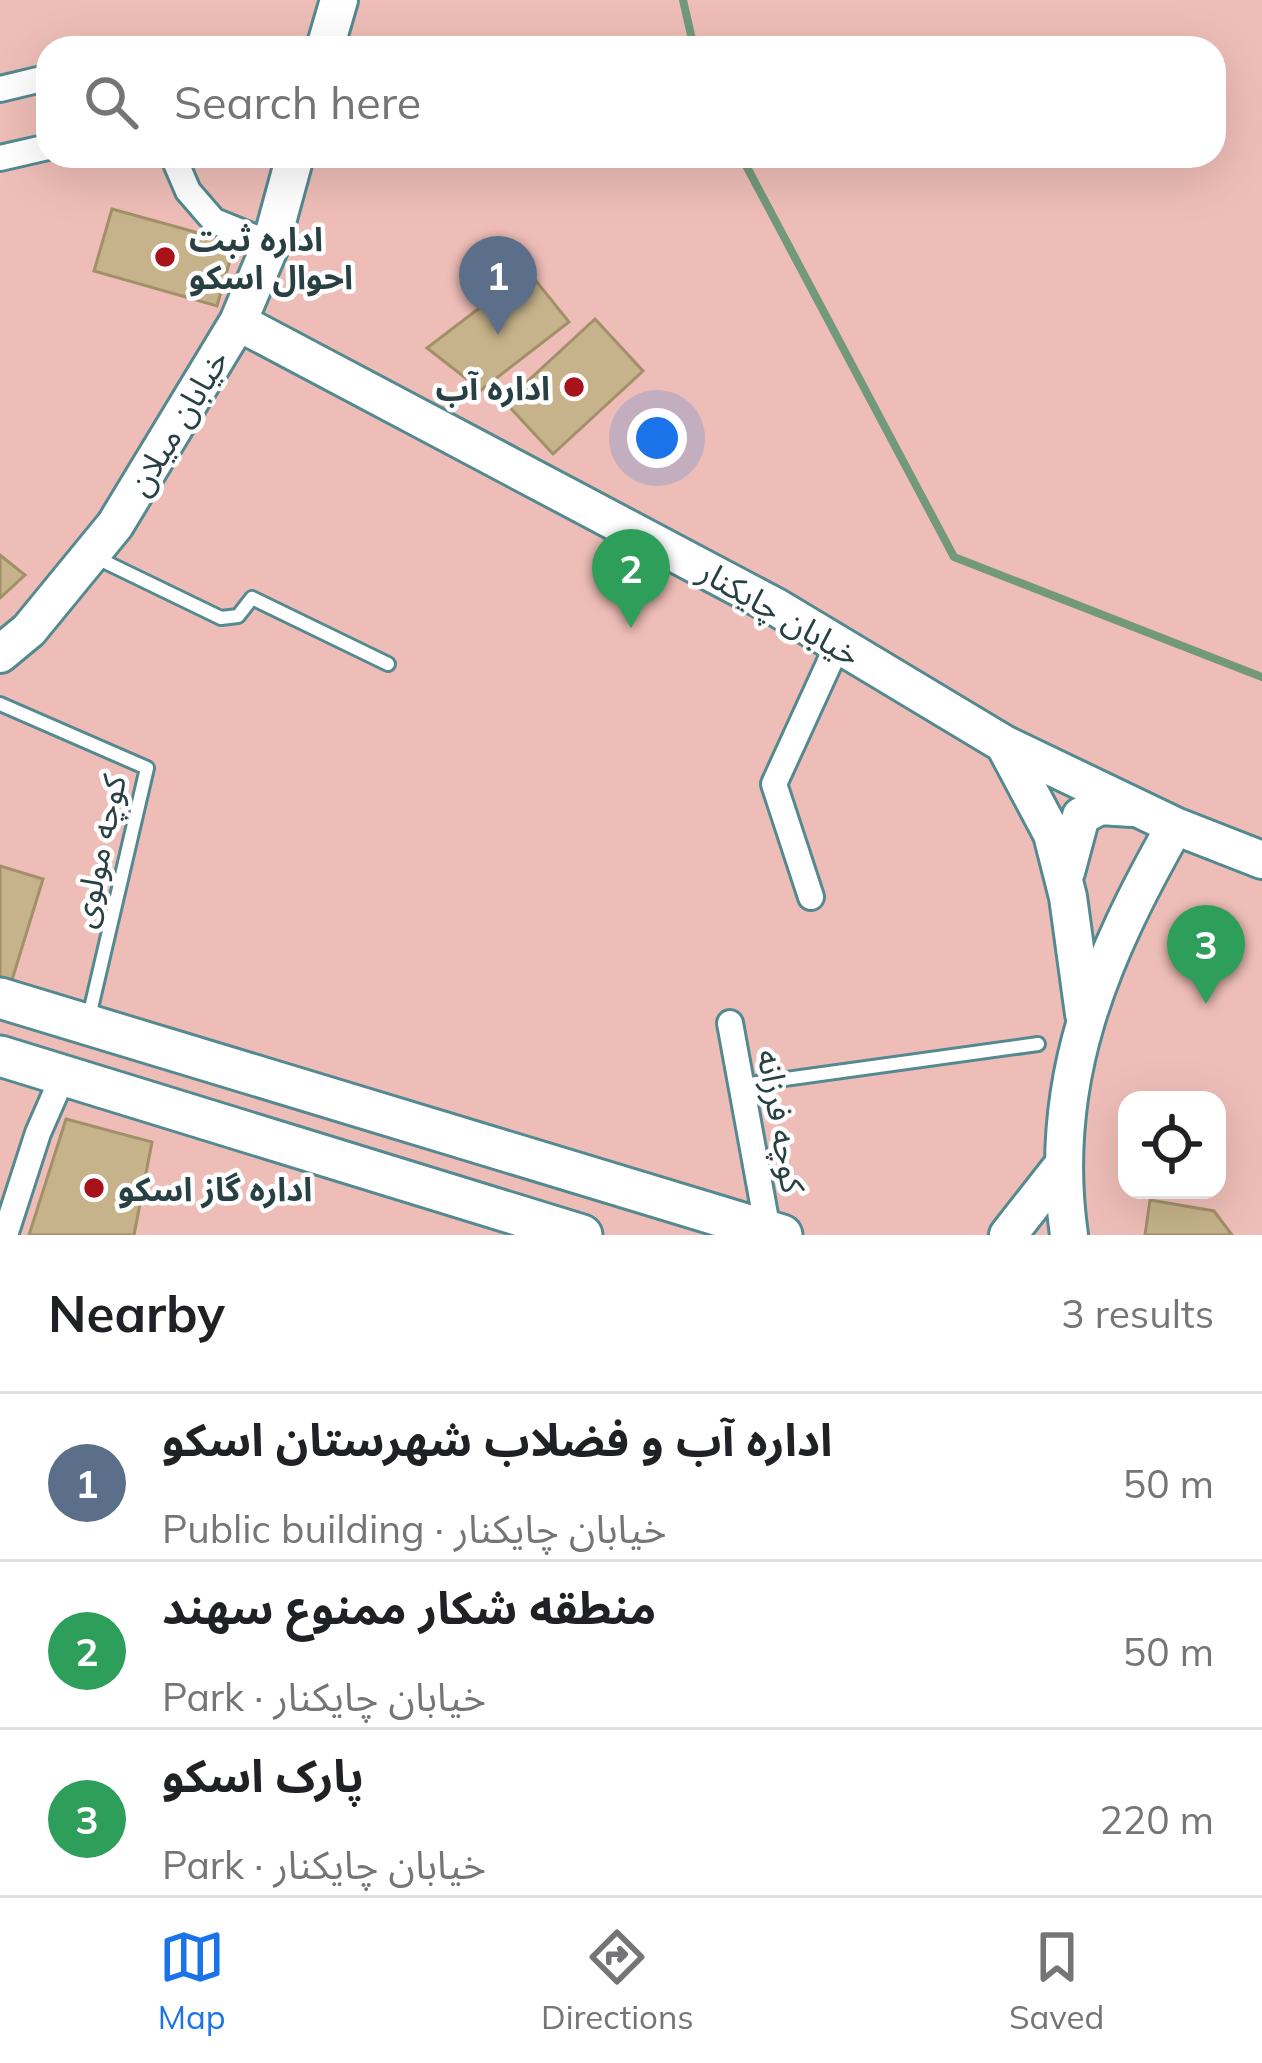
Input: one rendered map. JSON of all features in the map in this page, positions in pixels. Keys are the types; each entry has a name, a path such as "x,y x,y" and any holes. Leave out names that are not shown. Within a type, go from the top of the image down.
{"main road":[{"path":"328,36 339,0"},
{"name":"خیابان میلان","path":"0,654 29,630 115,525 238,322 271,244 292,168"},
{"name":"خیابان چایکنار","path":"238,322 838,644 1004,745 1175,826 1262,860"},
{"path":"1004,745 1052,835 1084,1014"},
{"path":"1064,884 1068,851 1081,816 1100,806 1142,810"},
{"path":"1069,1235 1060,1171 1084,1014 1140,888 1175,826"},
{"path":"0,998 86,1028 775,1233"},
{"path":"0,1056 582,1235"},
{"path":"1008,1235 1060,1171"}],"street":[{"path":"0,89 36,80"},
{"path":"0,158 36,150"},
{"path":"178,168 188,190 214,221 271,244"},
{"path":"811,897 774,784 838,644"},
{"name":"کوچه فرزانه","path":"730,1023 775,1233"},
{"path":"5,1235 38,1133 63,1076"}],"lane":[{"path":"91,554 221,619 238,616 252,598 388,664"},
{"name":"کوچه مولوی","path":"0,704 147,768 86,1028"},
{"path":"741,1085 1038,1044"}],"shaded area":[{"path":"0,0 1262,0 1262,1235 0,1235"}],"building":[{"name":"اداره ثبت احوال اسکو","path":"112,209 235,243 217,306 94,271"},
{"path":"528,271 569,322 481,390 427,348"},
{"name":"اداره آب","path":"595,319 643,371 553,454 505,402"},
{"path":"0,555 25,575 0,598"},
{"path":"0,866 43,879 12,980 0,977"},
{"name":"اداره گاز اسکو","path":"66,1119 152,1142 134,1235 29,1235"},
{"path":"1150,1200 1214,1211 1232,1235 1145,1235"}],"waterway":[{"path":"683,0 691,36"},
{"path":"747,168 954,557 1262,677"}],"place":[{"name":"اداره ثبت احوال اسکو","path":"165,257"},
{"name":"اداره آب و فضلاب شهرستان اسکو","path":"498,335"},
{"name":"اداره آب","path":"574,387"},
{"name":"منطقه شکار ممنوع سهند","path":"631,628"},
{"name":"پارک اسکو","path":"1206,1004"},
{"name":"اداره گاز اسکو","path":"94,1188"}]}
